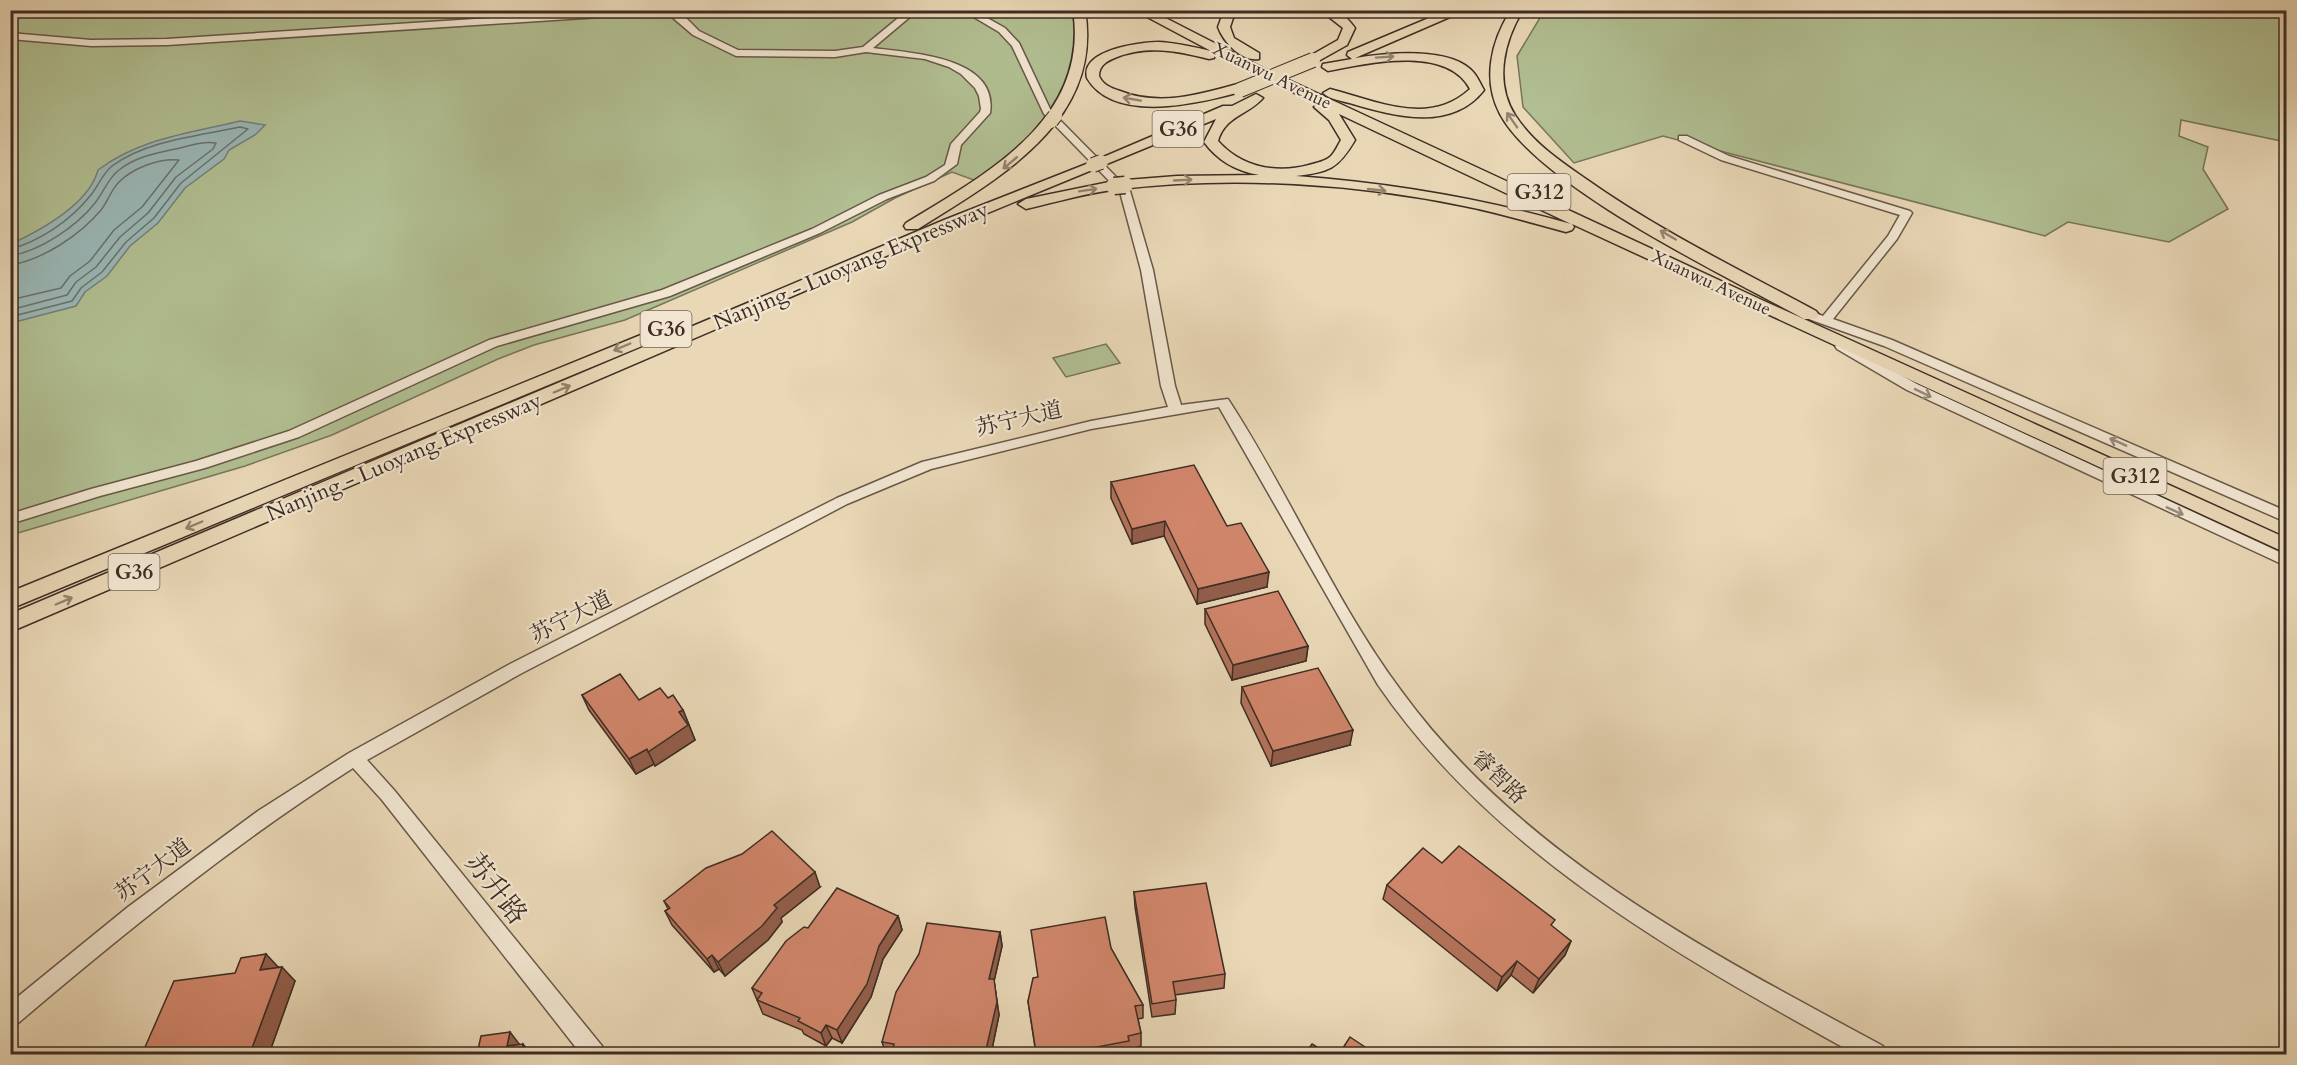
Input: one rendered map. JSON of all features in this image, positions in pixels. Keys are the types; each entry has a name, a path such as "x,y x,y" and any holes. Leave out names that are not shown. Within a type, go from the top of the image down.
{"highway":[{"path":"912,226 1003,169 1033,144 1053,118 1077,68 1082,40 1079,10"},
{"name":"Xuanwu Avenue","path":"1140,10 1285,84 1658,258 1818,322 1983,406 2286,546"},
{"name":"Xuanwu Avenue","path":"1158,10 1270,66 1818,322 2286,532"},
{"path":"1238,10 1228,16 1224,27 1230,40 1270,66"},
{"path":"1313,60 1343,42 1349,28 1340,18 1326,10"},
{"name":"Nanjing - Luoyang Expressway","path":"1256,91 1313,60 1434,10"},
{"name":"Nanjing - Luoyang Expressway","path":"10,601 912,226 1092,159 1256,91 1328,67 1378,43 1460,10"},
{"path":"1518,10 1510,21 1500,48 1495,79 1508,116 1525,137 1564,172 1818,322"},
{"path":"1152,45 1196,51 1285,84 1334,117 1348,140 1336,160 1309,170 1283,172 1248,168 1222,156 1211,141 1213,130 1256,91 1239,89 1190,101 1141,100 1126,98 1101,88 1093,80 1092,72 1095,64 1121,50 1152,45"},
{"path":"1326,92 1394,111 1419,113 1440,111 1461,105 1477,90 1475,82 1465,72 1424,58 1374,58 1328,67"},
{"name":"Nanjing - Luoyang Expressway","path":"10,624 950,223 1239,89"},
{"path":"950,223 1086,190 1202,178 1322,184 1478,205 1544,220 1658,258"}],"street":[{"path":"866,49 914,10"},
{"path":"966,10 1002,30 1016,45 1047,112 1125,191 1147,270 1168,386 1175,409"},
{"path":"10,36 91,43 167,42 564,16 661,13 679,16 696,33 736,53 835,54 866,49 950,62 964,71 981,88 985,98 985,113 956,144 953,162 949,167 930,179 883,197 816,231 666,293 493,343 294,434 200,465 96,492 10,519"},
{"path":"1683,138 1725,158 1906,213 1893,237 1818,322"},
{"path":"1818,322 1899,347 2286,517"},
{"path":"1818,322 1912,387 2286,561"},
{"name":"苏宁大道","path":"10,1017 110,932 200,862 355,758 465,697 789,528 927,465 993,448 1175,409 1223,402"},
{"name":"睿智路","path":"1223,402 1367,655 1407,712 1490,804 1576,876 1661,933 1875,1054"},
{"name":"苏升路","path":"355,758 388,795 594,1054"}],"green space":[{"path":"1071,10 1074,23 1072,55 1064,87 1057,102 1041,127 979,182 952,172 895,198 852,222 625,320 534,345 498,359 332,435 245,466 11,535 10,11"},
{"path":"1544,11 2286,11 2286,142 2181,120 2179,136 2208,147 2203,169 2228,209 2169,242 2068,222 2045,236 1663,136 1574,163 1523,107 1517,56"},
{"path":"1106,344 1120,363 1066,377 1053,358"}],"water":[{"path":"240,121 265,125 255,135 229,150 224,159 185,188 158,223 130,246 107,276 85,292 76,306 11,323 11,244 49,223 74,205 85,194 98,170 114,159 166,138"}],"building":[{"path":"1194,465 1227,526 1241,523 1269,572 1198,589 1165,521 1132,529 1111,482"},
{"path":"1278,591 1308,646 1233,665 1205,609"},
{"path":"1318,668 1353,730 1273,751 1242,687"},
{"path":"620,674 639,700 660,688 668,698 673,695 683,710 679,712 688,725 648,752 647,749 629,759 582,695"},
{"path":"772,831 815,872 774,905 777,908 762,926 718,962 712,955 707,959 665,911 670,908 664,901 706,868 742,854"},
{"path":"1459,846 1555,920 1551,925 1571,941 1539,979 1517,961 1502,977 1387,885 1423,848 1442,863"},
{"path":"1206,883 1225,974 1173,982 1176,1000 1152,1004 1134,892"},
{"path":"837,888 898,916 879,946 867,984 837,1030 826,1025 821,1033 798,1021 800,1018 757,1000 762,993 752,988 786,941 804,927 808,928"},
{"path":"1105,917 1111,948 1143,1005 1135,1006 1141,1033 1128,1036 1129,1041 1060,1054 1050,1054 1049,1050 1036,1052 1028,1001 1033,978 1038,977 1031,930"},
{"path":"927,923 1000,932 989,979 994,979 997,1002 985,1054 892,1054 894,1044 882,1042 896,992 919,954"},
{"path":"266,954 260,970 282,967 252,1048 202,1054 142,1054 174,981 235,973 241,958"},
{"path":"510,1032 507,1046 523,1044 522,1051 532,1050 532,1054 477,1054 481,1036"},
{"path":"1350,1037 1371,1051 1371,1054 1339,1054"},
{"path":"1312,1044 1328,1054 1305,1054"}]}
